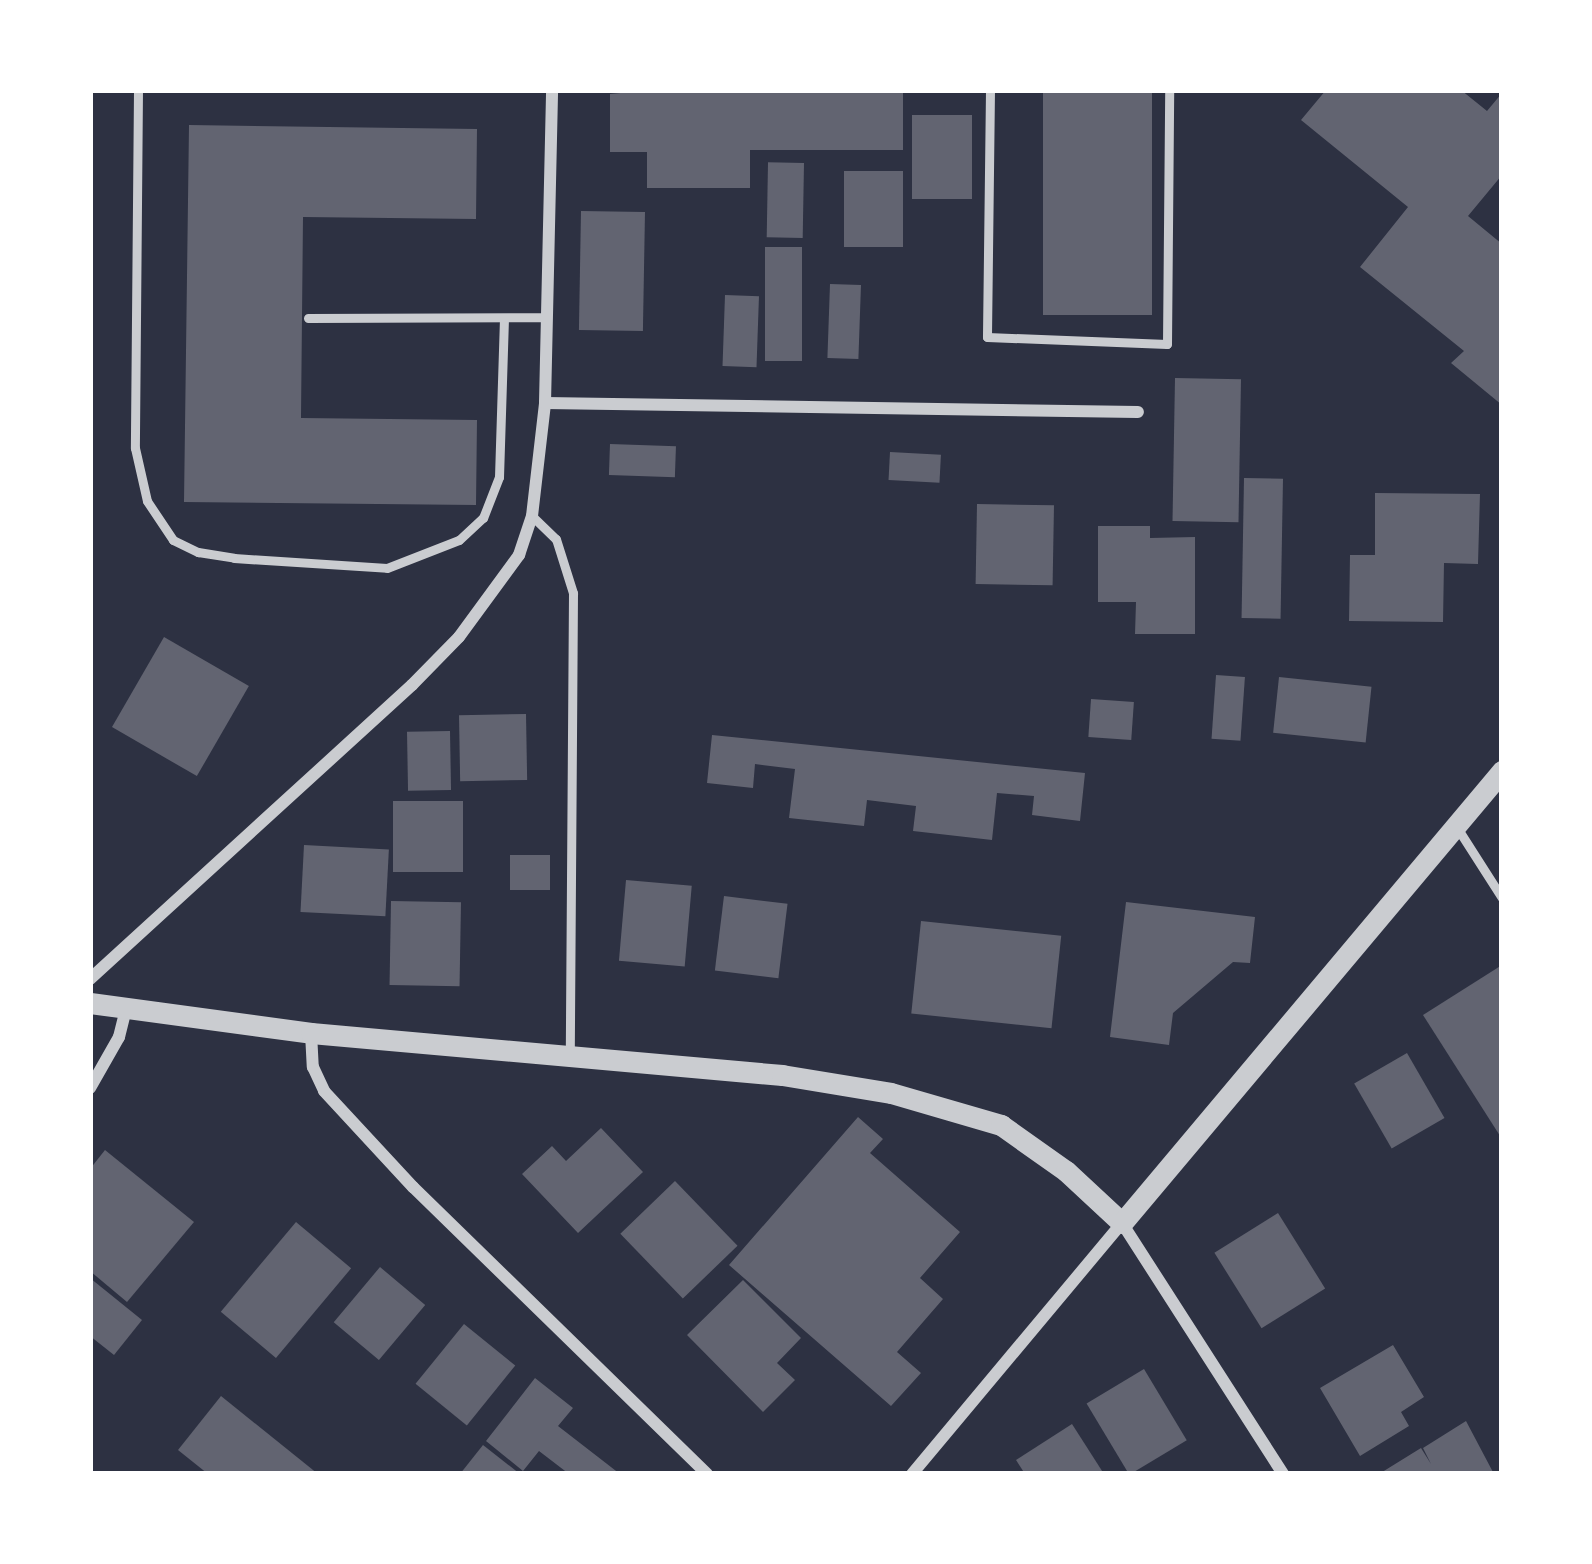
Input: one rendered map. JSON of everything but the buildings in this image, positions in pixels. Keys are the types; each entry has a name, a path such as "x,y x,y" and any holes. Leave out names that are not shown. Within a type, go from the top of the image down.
{"street":[{"path":"90,979 459,637 519,555 532,516 544,403 552,90"},
{"path":"544,403 1138,412"},
{"path":"912,1474 1502,771"},
{"path":"90,1003 311,1033 782,1075 968,1112 1029,1143 1122,1223 1283,1474"},
{"path":"90,1088 119,1037 126,1008"},
{"path":"311,1033 313,1067 325,1091 413,1187 707,1474"}],"lane":[{"path":"138,90 135,448 147,501 173,540 198,552 234,558 387,568 459,540 483,518 499,477 504,320"},
{"path":"991,90 986,337 1167,344 1169,90"},
{"path":"308,318 547,317"},
{"path":"532,516 556,538 573,593 570,1056"},
{"path":"1456,826 1502,898"}]}
